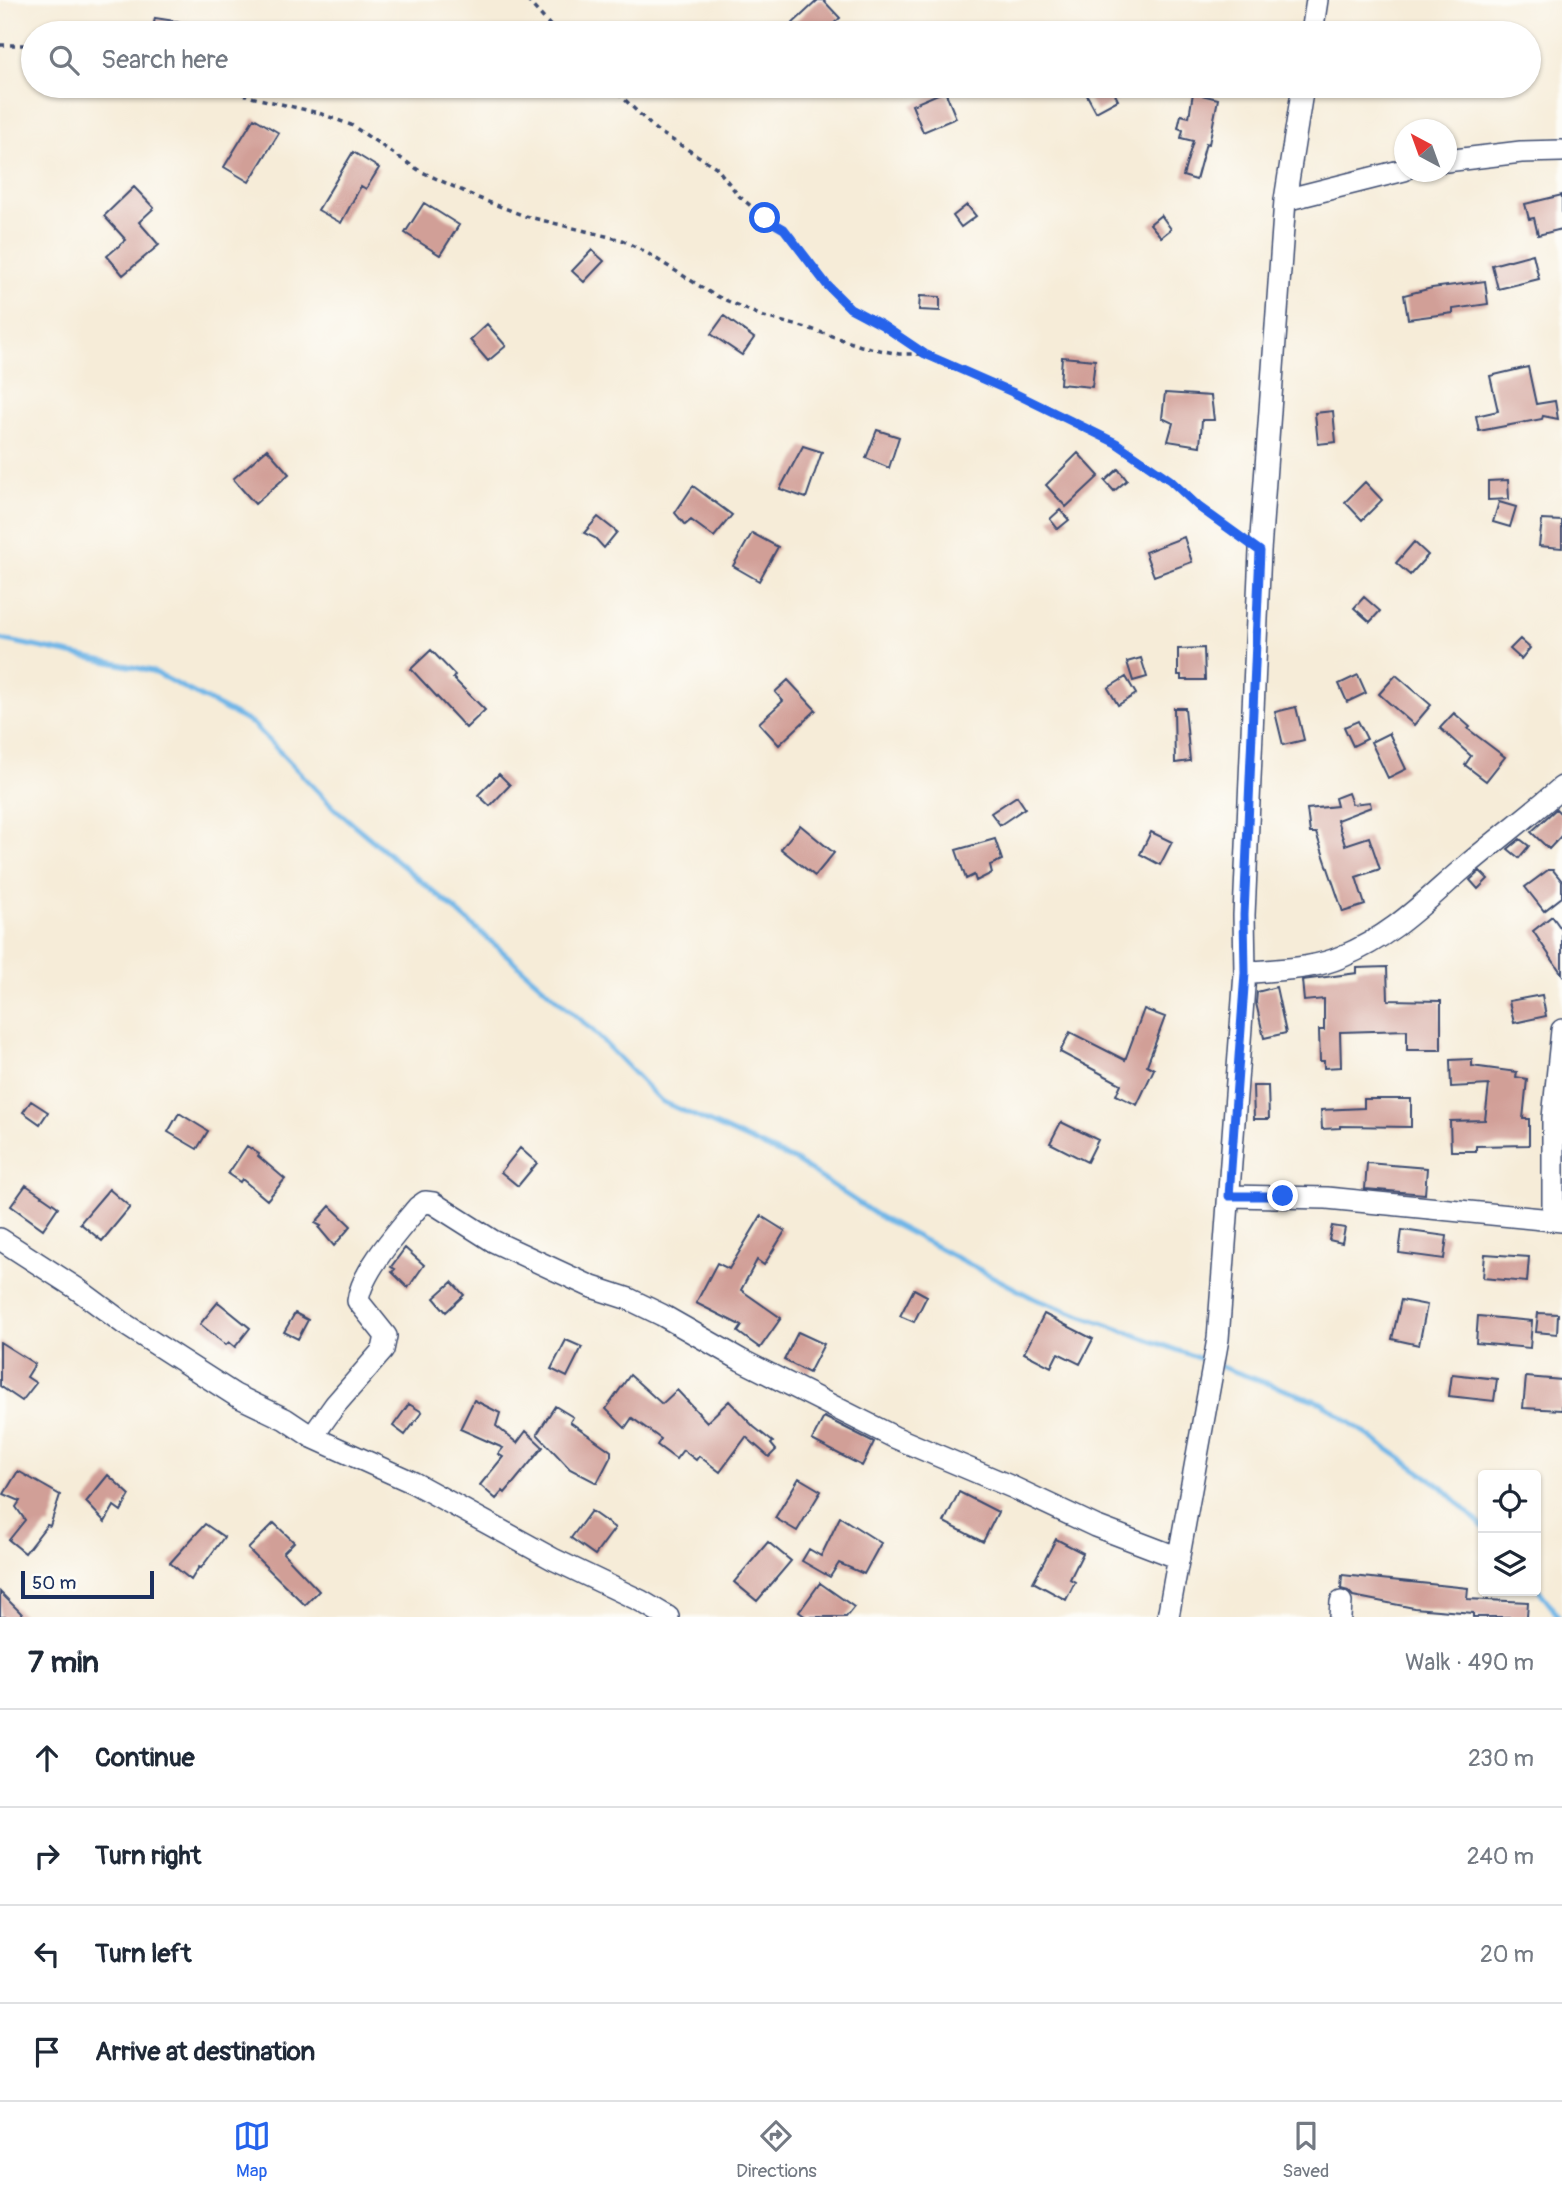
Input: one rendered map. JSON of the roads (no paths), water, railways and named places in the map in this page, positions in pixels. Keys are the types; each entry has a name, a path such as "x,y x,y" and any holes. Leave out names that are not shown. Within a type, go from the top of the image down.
{"street":[{"path":"1314,21 1317,0"},
{"path":"1168,1617 1219,1339 1245,973 1244,915 1260,551 1285,200 1301,98"},
{"path":"1457,160 1521,152 1562,151"},
{"path":"1285,200 1394,173"},
{"path":"1245,973 1307,967 1339,958 1378,939 1415,913 1467,866 1559,794"},
{"path":"1229,1196 1327,1198 1558,1221 1553,1118 1562,1030"},
{"path":"312,1437 335,1405 383,1350 386,1336 358,1301 369,1272 418,1207 425,1202 433,1203 493,1241 592,1287 662,1315 741,1360 894,1437 1095,1526 1180,1559"},
{"path":"0,1239 235,1395 285,1419 312,1437 414,1483 552,1559 641,1601 668,1617"}],"waterway":[{"path":"0,639 152,671 253,724 334,808 591,1029 661,1101 796,1161 878,1216 1035,1299 1210,1362"},
{"path":"1219,1366 1322,1403 1442,1487 1478,1522"},
{"path":"1541,1593 1559,1617"}]}
